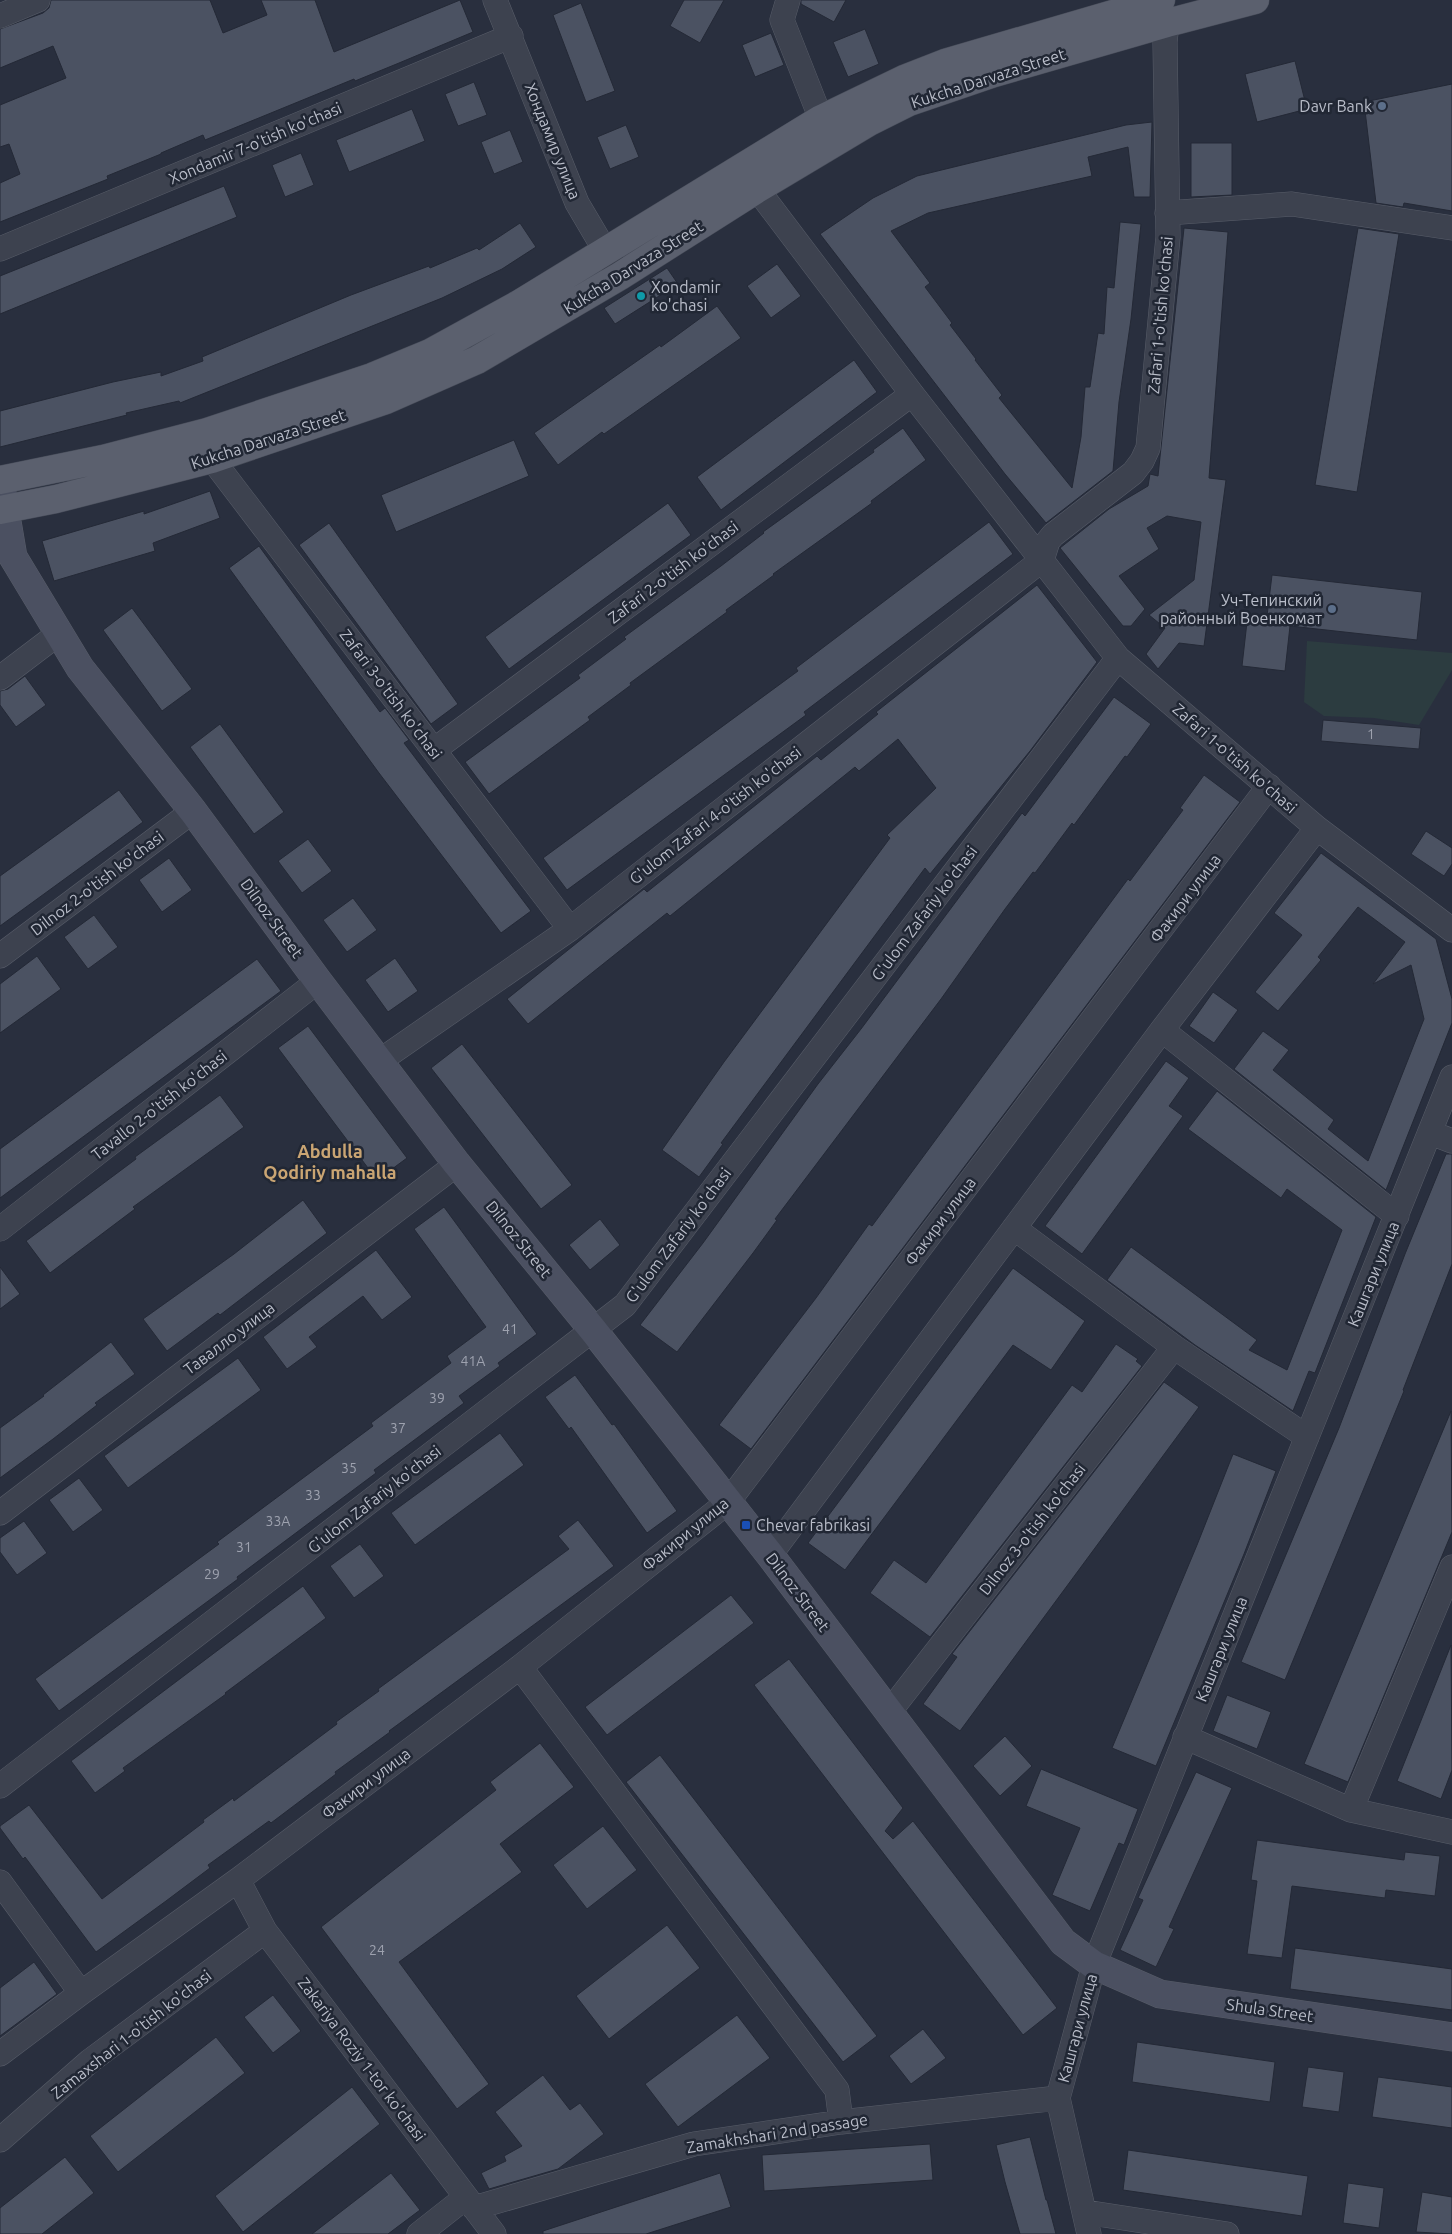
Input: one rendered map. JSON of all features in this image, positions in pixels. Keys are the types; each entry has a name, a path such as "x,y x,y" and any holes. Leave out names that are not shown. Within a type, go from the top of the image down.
{"main road":[{"name":"Kukcha Darvaza Street","path":"0,480 51,471 155,446 258,416 372,377 430,353 488,322 821,119 904,79 945,63 1166,8 1255,0"},
{"name":"Kukcha Darvaza Street","path":"2,510 65,497 212,459 386,400 441,377 478,360 620,276 757,189 869,122 909,102 1166,8"}],"street":[{"path":"0,16 38,0"},
{"name":"Хондамир улица","path":"495,0 577,202 620,276"},
{"path":"788,0 782,20 821,119"},
{"name":"Zafari 1-o'tish ko'chasi","path":"1042,560 1048,541 1053,535 1133,473 1142,461 1148,448 1168,237 1166,8"},
{"name":"Xondamir 7-o'tish ko'chasi","path":"0,249 511,36"},
{"name":"Zafari 1-o'tish ko'chasi","path":"757,189 912,394 1118,658 1317,828 1452,930"},
{"path":"1167,213 1292,204 1452,228"},
{"name":"Zafari 2-o'tish ko'chasi","path":"434,750 912,394"},
{"name":"Zafari 3-o'tish ko'chasi","path":"212,459 570,929"},
{"name":"Dilnoz Street","path":"0,480 2,510 13,557 80,668 193,811 318,981 381,1060 457,1164 594,1330 770,1555 890,1711 1063,1942 1094,1965"},
{"name":"G'ulom Zafari 4-o'tish ko'chasi","path":"381,1060 570,929 1042,560"},
{"path":"0,678 58,634"},
{"name":"G'ulom Zafariy ko'chasi","path":"0,1786 625,1305 1118,658"},
{"name":"Факири улица","path":"0,2054 238,1880 520,1667 728,1502 1269,786"},
{"name":"Dilnoz 2-o'tish ko'chasi","path":"0,956 193,811"},
{"path":"770,1555 1162,1030 1317,828"},
{"name":"Tavallo 2-o'tish ko'chasi","path":"0,1229 318,981"},
{"path":"1162,1030 1397,1216"},
{"name":"Кашгари улица","path":"1087,2223 1058,2098 1094,1965 1397,1216 1442,1137 1452,1077"},
{"name":"Тавалло улица","path":"0,1513 457,1164"},
{"path":"1014,1228 1174,1347 1307,1437"},
{"name":"Dilnoz 3-o'tish ko'chasi","path":"890,1711 1174,1347"},
{"path":"1352,1810 1452,1567"},
{"path":"520,1667 837,2090 841,2122"},
{"path":"1185,1737 1352,1810 1452,1832"},
{"name":"Zakariya Roziy 1-tor ko'chasi","path":"238,1880 265,1931 494,2234"},
{"path":"0,1882 81,1993"},
{"name":"Zamaxshari 1-o'tish ko'chasi","path":"0,2140 90,2061 265,1931"},
{"name":"Shula Street","path":"1094,1965 1160,1994 1452,2037"},
{"name":"Zamakhshari 2nd passage","path":"419,2234 470,2203 694,2144 841,2122 1058,2098"},
{"path":"1087,2223 1227,2234"}],"shaded area":[{"path":"1307,641 1452,653 1452,670 1419,725 1374,718 1324,716 1304,702"}],"building":[{"path":"51,0 210,0 223,33 267,15 261,0 315,0 334,52 460,0 473,32 205,140 203,135 107,176 108,179 0,222 0,183 20,174 9,144 0,147 0,105 66,78 53,46 0,68 0,29 43,13 49,8"},
{"path":"684,0 724,0 700,43 670,26"},
{"path":"801,0 846,0 834,22 801,4"},
{"path":"581,3 615,91 586,102 553,15"},
{"path":"865,29 879,64 848,77 833,42"},
{"path":"771,33 784,65 755,77 742,45"},
{"path":"1295,61 1307,109 1257,122 1245,74"},
{"path":"474,82 487,115 458,126 445,94"},
{"path":"1452,84 1452,211 1404,203 1403,207 1376,203 1364,102"},
{"path":"412,109 425,141 349,172 336,140"},
{"path":"1152,122 1150,197 1134,197 1128,147 1088,157 1092,176 928,213 891,231 930,283 925,287 952,323 950,325 1002,395 999,398 1072,488 1081,437 1085,387 1090,387 1098,333 1104,334 1107,287 1114,288 1120,222 1141,224 1131,319 1119,402 1113,471 1046,523 1005,474 820,234 873,198 917,176 1126,125"},
{"path":"626,125 639,157 610,169 597,137"},
{"path":"510,130 523,162 494,174 481,142"},
{"path":"1191,143 1232,143 1232,195 1191,197"},
{"path":"301,153 314,185 285,197 272,165"},
{"path":"224,186 237,217 0,314 0,276"},
{"path":"520,223 536,247 502,269 442,298 180,403 179,401 126,413 127,415 0,447 0,411 113,382 161,372 161,376 203,361 202,357 351,295 429,266 430,268 477,248 479,250"},
{"path":"1184,228 1228,232 1209,478 1226,480 1204,646 1179,643 1158,669 1146,654 1165,628 1149,615 1194,580 1201,522 1167,516 1147,528 1159,549 1119,576 1145,609 1131,626 1123,626 1060,548 1109,509 1148,486 1150,474 1158,476"},
{"path":"1358,228 1399,234 1357,492 1315,485"},
{"path":"777,264 801,296 771,318 747,286"},
{"name":"Xondamir ko'chasi","path":"667,268 678,284 615,324 604,308"},
{"path":"717,306 741,338 604,434 602,432 558,465 534,433 660,345 661,347"},
{"path":"854,360 877,392 721,510 697,477"},
{"path":"903,428 926,460 871,501 872,503 773,574 726,610 727,612 630,683 631,685 588,717 590,720 489,794 465,762 580,678 578,675 626,639 624,637 721,566 763,532 874,452 873,450"},
{"path":"514,440 529,476 396,532 381,495"},
{"path":"210,491 220,518 153,543 155,551 54,581 42,541 144,511 144,514"},
{"path":"668,503 691,535 509,669 485,637"},
{"path":"989,522 1013,554 804,712 806,715 567,890 543,858 798,671 796,668"},
{"path":"329,523 458,704 431,724 299,545"},
{"path":"259,546 380,712 385,708 409,740 404,743 531,911 501,933 379,773 229,568"},
{"path":"1272,575 1422,592 1417,640 1290,626 1285,671 1242,666 1247,622 1266,624"},
{"path":"1037,585 1097,662 1030,751 930,874 925,868 721,1143 723,1144 699,1177 662,1150 724,1062 890,838 887,835 936,788 898,739 859,771 855,767 670,916 667,913 528,1024 507,999 644,889 647,892 817,756 821,760 878,714 876,712"},
{"path":"132,608 192,689 162,711 103,630"},
{"path":"25,676 46,705 16,727 0,705 0,691 8,689"},
{"path":"1114,697 1151,724 1074,825 1072,823 1035,873 1033,872 1005,909 941,999 775,1219 777,1220 753,1253 677,1352 640,1325 1022,813 1025,816"},
{"path":"1323,720 1421,728 1419,749 1321,741"},
{"path":"220,724 284,812 254,834 190,747"},
{"path":"1204,775 1240,802 751,1449 719,1425 816,1298 869,1224 872,1226 1128,879 1130,881 1183,810 1180,808"},
{"path":"119,790 143,822 0,926 0,876"},
{"path":"1426,831 1452,848 1452,864 1444,876 1411,854"},
{"path":"308,839 332,871 302,893 278,861"},
{"path":"1321,853 1436,939 1452,999 1452,1023 1386,1190 1234,1069 1263,1031 1289,1050 1273,1070 1334,1120 1328,1129 1368,1161 1424,1019 1411,965 1373,984 1405,942 1358,907 1318,957 1321,960 1278,1011 1255,992 1302,935 1274,913"},
{"path":"169,858 192,890 162,912 139,880"},
{"path":"353,898 377,930 347,952 323,920"},
{"path":"94,915 118,947 88,969 64,937"},
{"path":"37,956 61,989 0,1033 0,984"},
{"path":"395,958 418,991 388,1012 365,980"},
{"path":"257,959 281,991 0,1198 0,1149"},
{"path":"1213,992 1238,1010 1214,1043 1189,1026"},
{"path":"308,1026 407,1158 377,1180 278,1048"},
{"path":"462,1044 572,1185 541,1209 431,1068"},
{"path":"1166,1061 1189,1078 1169,1106 1183,1116 1082,1254 1045,1226"},
{"path":"1217,1091 1376,1217 1315,1373 1309,1371 1293,1411 1195,1345 1107,1280 1131,1247 1257,1340 1249,1350 1287,1370 1342,1230 1287,1189 1281,1198 1188,1129"},
{"path":"220,1095 244,1127 133,1207 135,1209 50,1273 26,1241 136,1159 135,1157"},
{"path":"1446,1154 1452,1154 1452,1264 1404,1391 1285,1680 1241,1662 1339,1428 1405,1254"},
{"path":"303,1200 327,1233 220,1315 218,1313 167,1351 143,1319 234,1254"},
{"path":"444,1207 537,1334 498,1363 500,1366 459,1396 464,1403 374,1470 376,1473 237,1577 238,1579 59,1711 35,1679 219,1544 217,1542 373,1426 371,1423 451,1363 447,1356 486,1327 414,1229"},
{"path":"600,1219 620,1245 590,1270 569,1245"},
{"path":"376,1250 412,1297 382,1320 363,1296 309,1337 317,1347 287,1369 263,1337"},
{"path":"0,1267 20,1294 0,1309"},
{"path":"1013,1268 1085,1321 1051,1370 1013,1345 845,1570 808,1543"},
{"path":"111,1342 135,1374 0,1478 0,1428 44,1396"},
{"path":"1116,1344 1138,1359 1136,1361 1142,1366 930,1637 870,1593 894,1560 926,1583 1072,1385 1082,1392"},
{"path":"238,1358 261,1390 128,1488 104,1456"},
{"path":"575,1375 612,1425 614,1424 677,1511 647,1533 571,1427 569,1429 545,1397"},
{"path":"1164,1382 1199,1407 960,1731 923,1704 957,1657 952,1654"},
{"path":"1451,1411 1452,1532 1348,1782 1304,1764"},
{"path":"500,1433 524,1465 415,1545 391,1513"},
{"path":"1233,1454 1276,1471 1244,1554 1156,1766 1112,1748"},
{"path":"79,1478 103,1510 73,1532 49,1500"},
{"path":"578,1520 614,1566 389,1731 271,1823 269,1821 208,1865 210,1868 96,1952 25,1857 23,1859 0,1828 0,1826 29,1805 102,1899 204,1822 203,1820 233,1798 234,1801 337,1724 336,1722 379,1691 378,1689 569,1549 558,1536"},
{"path":"24,1521 47,1553 17,1575 0,1552 0,1538"},
{"path":"360,1544 384,1576 354,1598 330,1566"},
{"path":"303,1586 326,1618 226,1694 123,1768 125,1771 95,1793 71,1761"},
{"path":"731,1595 754,1623 607,1735 585,1707"},
{"path":"1451,1645 1452,1770 1441,1799 1397,1781"},
{"path":"789,1659 903,1808 885,1831 893,1839 913,1821 1057,2008 1023,2035 754,1685"},
{"path":"1227,1695 1271,1712 1257,1749 1213,1731"},
{"path":"1005,1736 1032,1766 1000,1796 973,1766"},
{"path":"540,1743 574,1787 500,1844 522,1872 399,1962 489,2084 457,2109 321,1927 496,1790 490,1782"},
{"path":"660,1755 877,2036 843,2062 626,1782"},
{"path":"1041,1769 1138,1809 1124,1845 1119,1843 1090,1911 1052,1895 1080,1828 1026,1806"},
{"path":"1196,1772 1232,1788 1169,1927 1174,1929 1156,1967 1120,1950 1143,1900 1138,1898"},
{"path":"603,1826 637,1870 587,1909 553,1865"},
{"path":"1257,1840 1404,1860 1405,1852 1440,1856 1435,1896 1386,1890 1385,1898 1292,1886 1282,1958 1247,1954 1257,1881 1251,1880"},
{"path":"667,1925 700,1968 609,2039 576,1996"},
{"path":"1295,1948 1452,1969 1452,2010 1290,1989"},
{"path":"34,1962 57,1994 0,2036 0,1988"},
{"path":"273,1995 301,2031 273,2053 244,2017"},
{"path":"737,2015 770,2058 678,2127 645,2084"},
{"path":"923,2029 946,2058 911,2084 889,2056"},
{"path":"216,2037 245,2073 118,2172 90,2136"},
{"path":"1137,2042 1275,2062 1270,2102 1132,2082"},
{"path":"1308,2067 1344,2072 1339,2112 1302,2107"},
{"path":"543,2075 570,2110 580,2103 604,2134 558,2169 489,2189 481,2173 506,2161 504,2156 522,2146 495,2112"},
{"path":"1378,2077 1452,2087 1452,2128 1372,2117"},
{"path":"352,2087 380,2124 243,2232 215,2196"},
{"path":"1030,2137 1056,2234 1020,2234 1005,2182 996,2145"},
{"path":"930,2144 933,2180 764,2191 762,2155"},
{"path":"1128,2150 1308,2176 1302,2216 1123,2190"},
{"path":"65,2157 94,2193 42,2234 0,2234 0,2208"},
{"path":"391,2173 420,2210 388,2234 312,2234"},
{"path":"720,2173 731,2207 646,2234 543,2234 543,2231"},
{"path":"1348,2183 1384,2188 1379,2228 1343,2223"},
{"path":"1422,2192 1452,2197 1452,2234 1416,2232"}],"place":[{"name":"Davr Bank","path":"1382,106"},
{"name":"Xondamir ko'chasi","path":"641,296"},
{"name":"Уч-Тепинский районный Военкомат","path":"1332,609"},
{"name":"Chevar fabrikasi","path":"746,1525"}],"district":[{"name":"Abdulla Qodiriy mahalla","path":"330,1162"}]}
